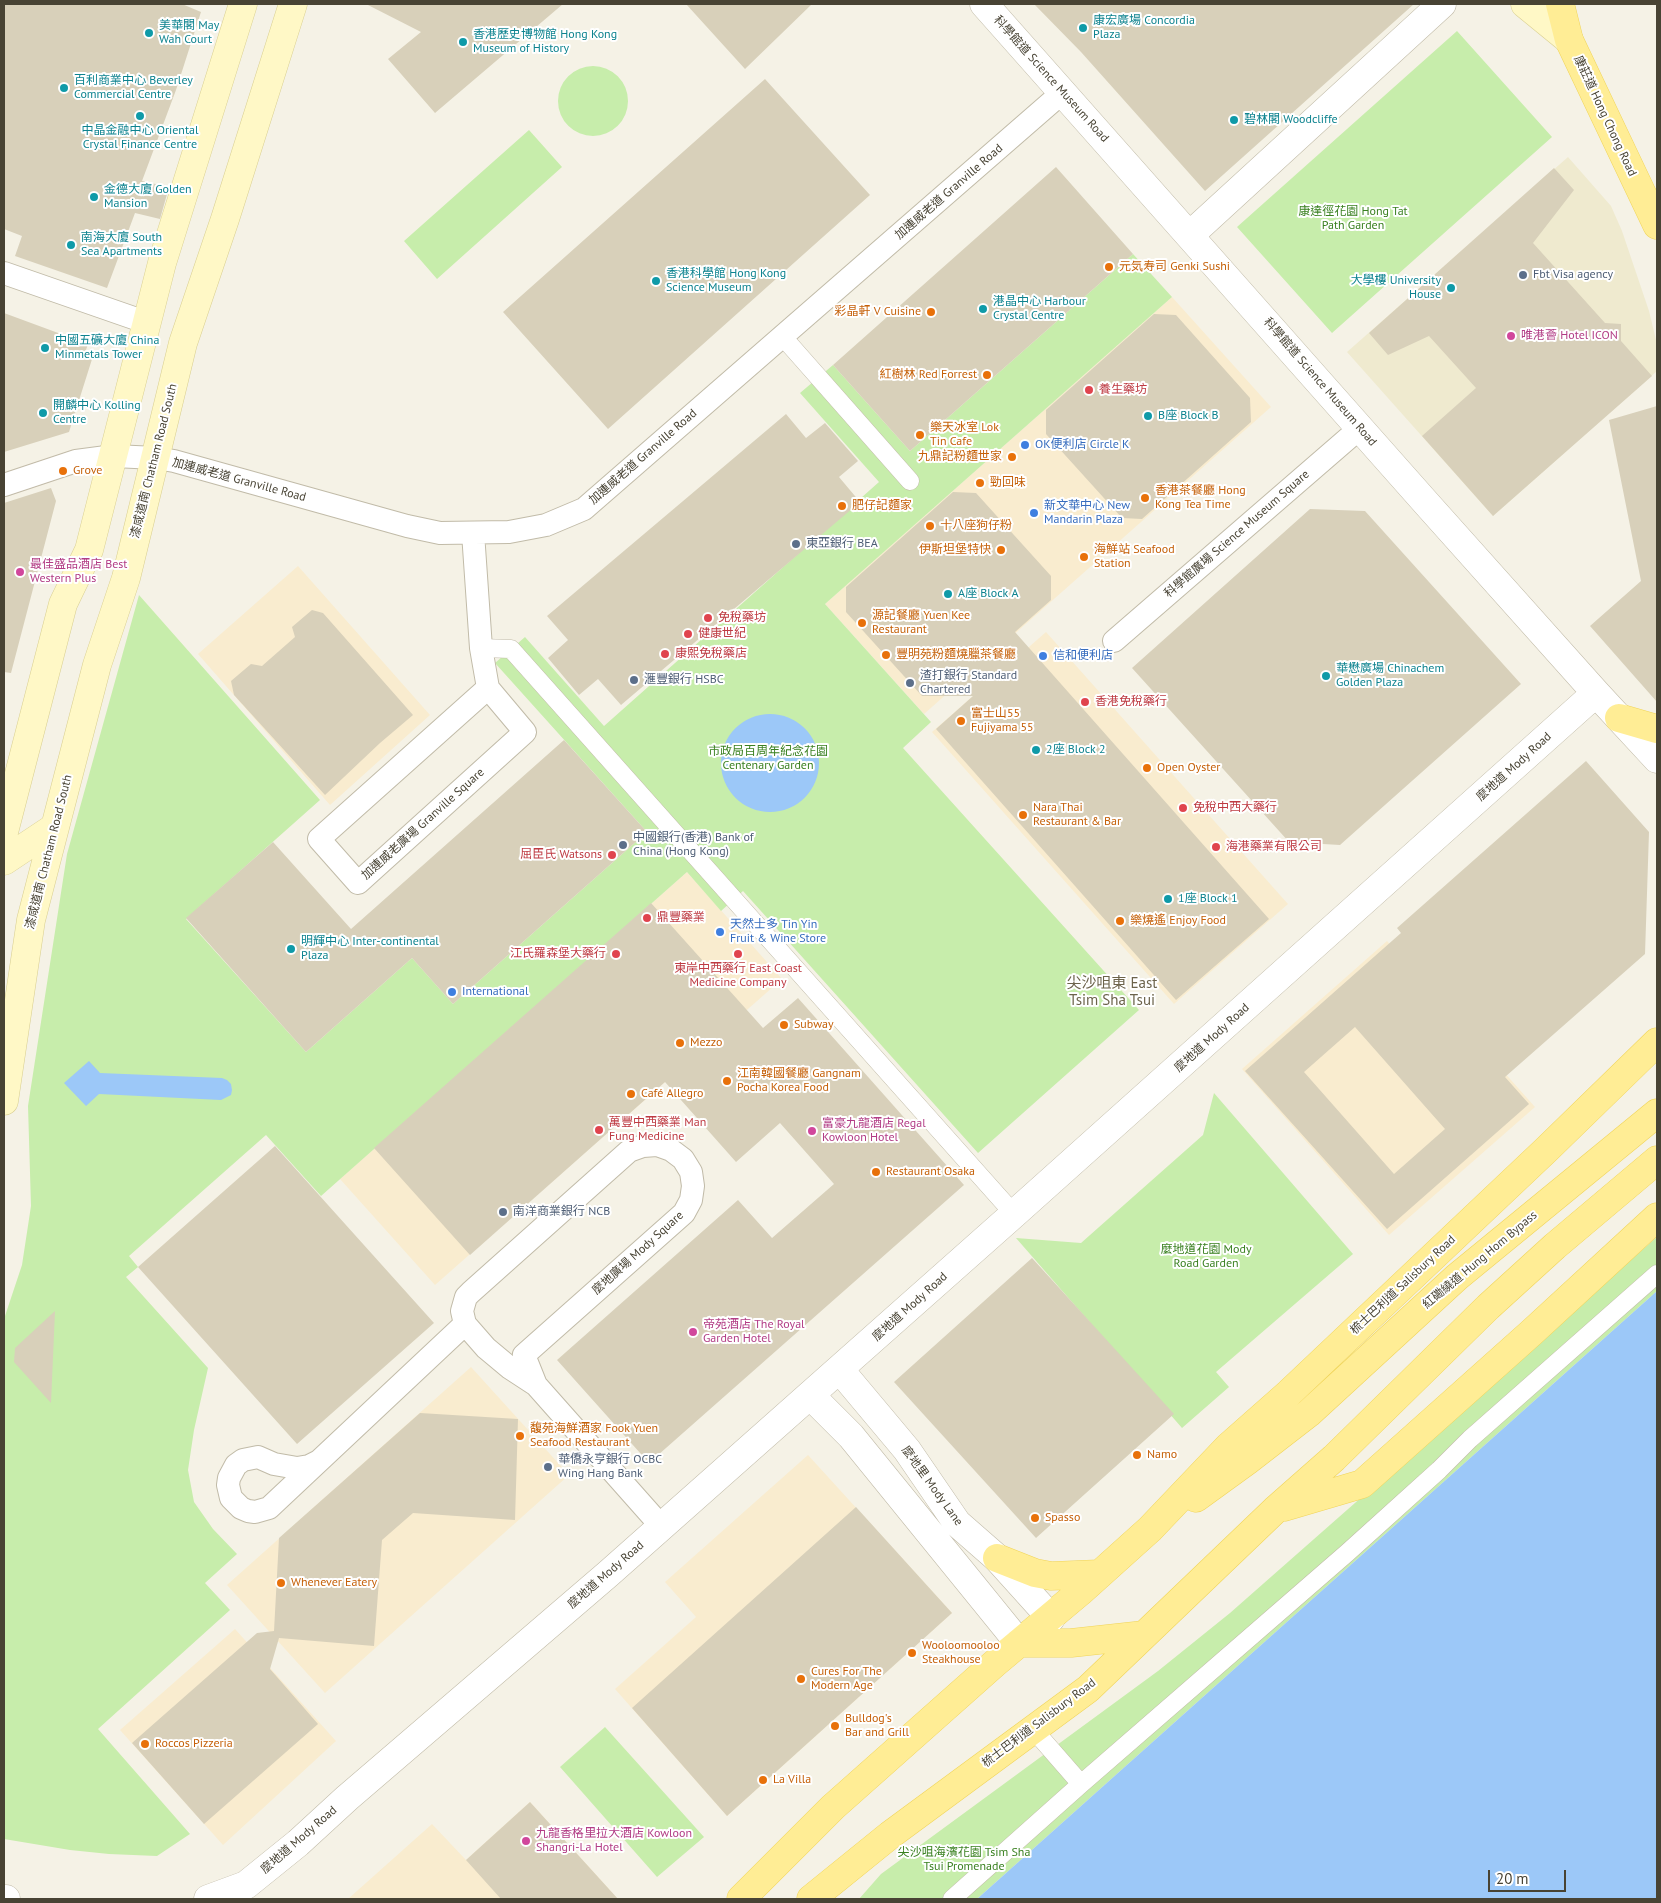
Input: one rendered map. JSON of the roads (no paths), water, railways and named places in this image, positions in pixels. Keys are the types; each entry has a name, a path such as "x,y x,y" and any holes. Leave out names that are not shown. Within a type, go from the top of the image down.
{"main road":[{"name":"漆咸道南 Chatham Road South","path":"4,1100 31,920 97,665 126,578 183,343 225,219 293,4"},
{"path":"1525,4 1569,40"},
{"name":"康莊道 Hong Chong Road","path":"1560,4 1569,40 1657,226"},
{"path":"4,832 63,604 90,550 162,263 237,5"},
{"path":"1619,718 1657,729"},
{"path":"4,861 55,826"},
{"name":"梳士巴利道 Salisbury Road","path":"741,1899 833,1807 1019,1643 1051,1618 1150,1529 1228,1446 1303,1380 1657,1042"},
{"name":"紅磡繞道 Hung Hom Bypass","path":"1309,1413 1457,1277 1657,1113"},
{"name":"梳士巴利道 Salisbury Road","path":"811,1899 890,1835 1088,1689 1275,1510 1334,1458 1488,1307 1555,1246 1657,1160"},
{"name":"梳士巴利道 Salisbury Road","path":"1275,1510 1362,1484 1531,1334 1657,1217"},
{"name":"梳士巴利道 Salisbury Road","path":"1150,1529 1247,1461 1309,1413"},
{"path":"997,1558 1035,1573 1051,1576 1099,1574"},
{"path":"1019,1643 1071,1643 1144,1635"}],"street":[{"name":"科學館道 Science Museum Road","path":"984,4 1596,693 1657,759"},
{"path":"1190,235 1442,4"},
{"name":"加連威老道 Granville Road","path":"4,485 76,461 114,456 156,458 174,461 407,526 440,533 529,530 546,526 584,509 1063,92"},
{"path":"4,273 148,323"},
{"path":"783,337 910,481"},
{"name":"科學館廣場 Science Museum Square","path":"1114,641 1360,428"},
{"path":"473,533 481,648 488,688"},
{"path":"481,648 512,649 1014,1214"},
{"name":"加連威老廣場 Granville Square","path":"488,688 525,732 358,883 319,840 488,688"},
{"name":"麼地道 Mody Road","path":"208,1899 246,1885 298,1844 347,1798 840,1370 1596,693"},
{"name":"麼地廣場 Mody Square","path":"536,1385 524,1355 684,1213 691,1200 693,1186 691,1172 683,1160 671,1150 657,1145 643,1146 629,1151 471,1292 466,1297 462,1311 465,1324 486,1348 536,1385 661,1526"},
{"path":"952,1899 1081,1784 1347,1553 1439,1470 1470,1439 1657,1274"},
{"path":"319,1461 465,1324"},
{"name":"麼地里 Mody Lane","path":"840,1370 907,1450 957,1522 997,1558 1051,1618"},
{"path":"810,1395 851,1436 1019,1643"},
{"path":"1032,1729 1081,1784"}],"water":[{"path":"770,714 789,718 805,728 815,744 819,763 815,782 805,798 789,808 770,812 751,808 735,798 725,782 721,763 725,744 735,728 751,718"},
{"path":"89,1061 100,1073 222,1078 231,1084 231,1095 221,1100 99,1094 86,1106 64,1083"},
{"path":"1657,1291 1657,1899 977,1899"}],"place":[{"name":"康宏廣場 Concordia Plaza","path":"1083,28"},
{"name":"美華閣 May Wah Court","path":"149,33"},
{"name":"香港歷史博物館 Hong Kong Museum of History","path":"463,42"},
{"name":"百利商業中心 Beverley Commercial Centre","path":"64,88"},
{"name":"中晶金融中心 Oriental Crystal Finance Centre","path":"140,116"},
{"name":"碧林閣 Woodcliffe","path":"1234,120"},
{"name":"金德大廈 Golden Mansion","path":"94,197"},
{"name":"南海大廈 South Sea Apartments","path":"71,245"},
{"name":"元気寿司 Genki Sushi","path":"1109,267"},
{"name":"Fbt Visa agency","path":"1523,275"},
{"name":"香港科學館 Hong Kong Science Museum","path":"656,281"},
{"name":"大學樓 University House","path":"1451,288"},
{"name":"港晶中心 Harbour Crystal Centre","path":"983,309"},
{"name":"彩晶軒 V Cuisine","path":"931,312"},
{"name":"唯港薈 Hotel ICON","path":"1511,336"},
{"name":"中國五礦大廈 China Minmetals Tower","path":"45,348"},
{"name":"紅樹林 Red Forrest","path":"987,375"},
{"name":"養生藥坊","path":"1089,390"},
{"name":"開麟中心 Kolling Centre","path":"43,413"},
{"name":"B座 Block B","path":"1148,416"},
{"name":"樂天冰室 Lok Tin Cafe","path":"920,435"},
{"name":"OK便利店 Circle K","path":"1025,445"},
{"name":"九鼎記粉麵世家","path":"1012,457"},
{"name":"Grove","path":"63,471"},
{"name":"勁回味","path":"980,483"},
{"name":"香港茶餐廳 Hong Kong Tea Time","path":"1145,498"},
{"name":"肥仔記麵家","path":"842,506"},
{"name":"新文華中心 New Mandarin Plaza","path":"1034,513"},
{"name":"十八座狗仔粉","path":"930,526"},
{"name":"東亞銀行 BEA","path":"796,544"},
{"name":"伊斯坦堡特快","path":"1001,550"},
{"name":"海鮮站 Seafood Station","path":"1084,557"},
{"name":"最佳盛品酒店 Best Western Plus","path":"20,572"},
{"name":"A座 Block A","path":"948,594"},
{"name":"免稅藥坊","path":"708,618"},
{"name":"源記餐廳 Yuen Kee Restaurant","path":"862,623"},
{"name":"健康世紀","path":"688,634"},
{"name":"康熙免稅藥店","path":"665,654"},
{"name":"豐明苑粉麵燒臘茶餐廳","path":"886,655"},
{"name":"信和便利店","path":"1043,656"},
{"name":"華懋廣場 Chinachem Golden Plaza","path":"1326,676"},
{"name":"滙豐銀行 HSBC","path":"634,680"},
{"name":"渣打銀行 Standard Chartered","path":"910,683"},
{"name":"香港免稅藥行","path":"1085,702"},
{"name":"富士山55 Fujiyama 55","path":"961,721"},
{"name":"2座 Block 2","path":"1036,750"},
{"name":"Open Oyster","path":"1147,768"},
{"name":"免稅中西大藥行","path":"1183,808"},
{"name":"Nara Thai Restaurant & Bar","path":"1023,815"},
{"name":"中國銀行(香港) Bank of China (Hong Kong)","path":"623,845"},
{"name":"海港藥業有限公司","path":"1216,847"},
{"name":"屈臣氏 Watsons","path":"612,855"},
{"name":"1座 Block 1","path":"1168,899"},
{"name":"鼎豐藥業","path":"647,918"},
{"name":"樂燒遙 Enjoy Food","path":"1120,921"},
{"name":"天然士多 Tin Yin Fruit & Wine Store","path":"720,932"},
{"name":"明輝中心 Inter-continental Plaza","path":"291,949"},
{"name":"江氏羅森堡大藥行","path":"616,954"},
{"name":"東岸中西藥行 East Coast Medicine Company","path":"738,954"},
{"name":"International","path":"452,992"},
{"name":"Subway","path":"784,1025"},
{"name":"Mezzo","path":"680,1043"},
{"name":"江南韓國餐廳 Gangnam Pocha Korea Food","path":"727,1081"},
{"name":"Café Allegro","path":"631,1094"},
{"name":"萬豐中西藥業 Man Fung Medicine","path":"599,1130"},
{"name":"富豪九龍酒店 Regal Kowloon Hotel","path":"812,1131"},
{"name":"Restaurant Osaka","path":"876,1172"},
{"name":"南洋商業銀行 NCB","path":"503,1212"},
{"name":"帝苑酒店 The Royal Garden Hotel","path":"693,1332"},
{"name":"馥苑海鮮酒家 Fook Yuen Seafood Restaurant","path":"520,1436"},
{"name":"Namo","path":"1137,1455"},
{"name":"華僑永亨銀行 OCBC Wing Hang Bank","path":"548,1467"},
{"name":"Spasso","path":"1035,1518"},
{"name":"Whenever Eatery","path":"281,1583"},
{"name":"Wooloomooloo Steakhouse","path":"912,1653"},
{"name":"Cures For The Modern Age","path":"801,1679"},
{"name":"Bulldog's Bar and Grill","path":"835,1726"},
{"name":"Roccos Pizzeria","path":"145,1744"},
{"name":"La Villa","path":"763,1780"},
{"name":"九龍香格里拉大酒店 Kowloon Shangri-La Hotel","path":"526,1841"}],"district":[{"name":"尖沙咀東 East Tsim Sha Tsui","path":"1112,992"}],"park label":[{"name":"康達徑花園 Hong Tat Path Garden","path":"1353,219"},
{"name":"市政局百周年紀念花園 Centenary Garden","path":"768,759"},
{"name":"麼地道花園 Mody Road Garden","path":"1206,1257"},
{"name":"尖沙咀海濱花園 Tsim Sha Tsui Promenade","path":"964,1860"}]}
